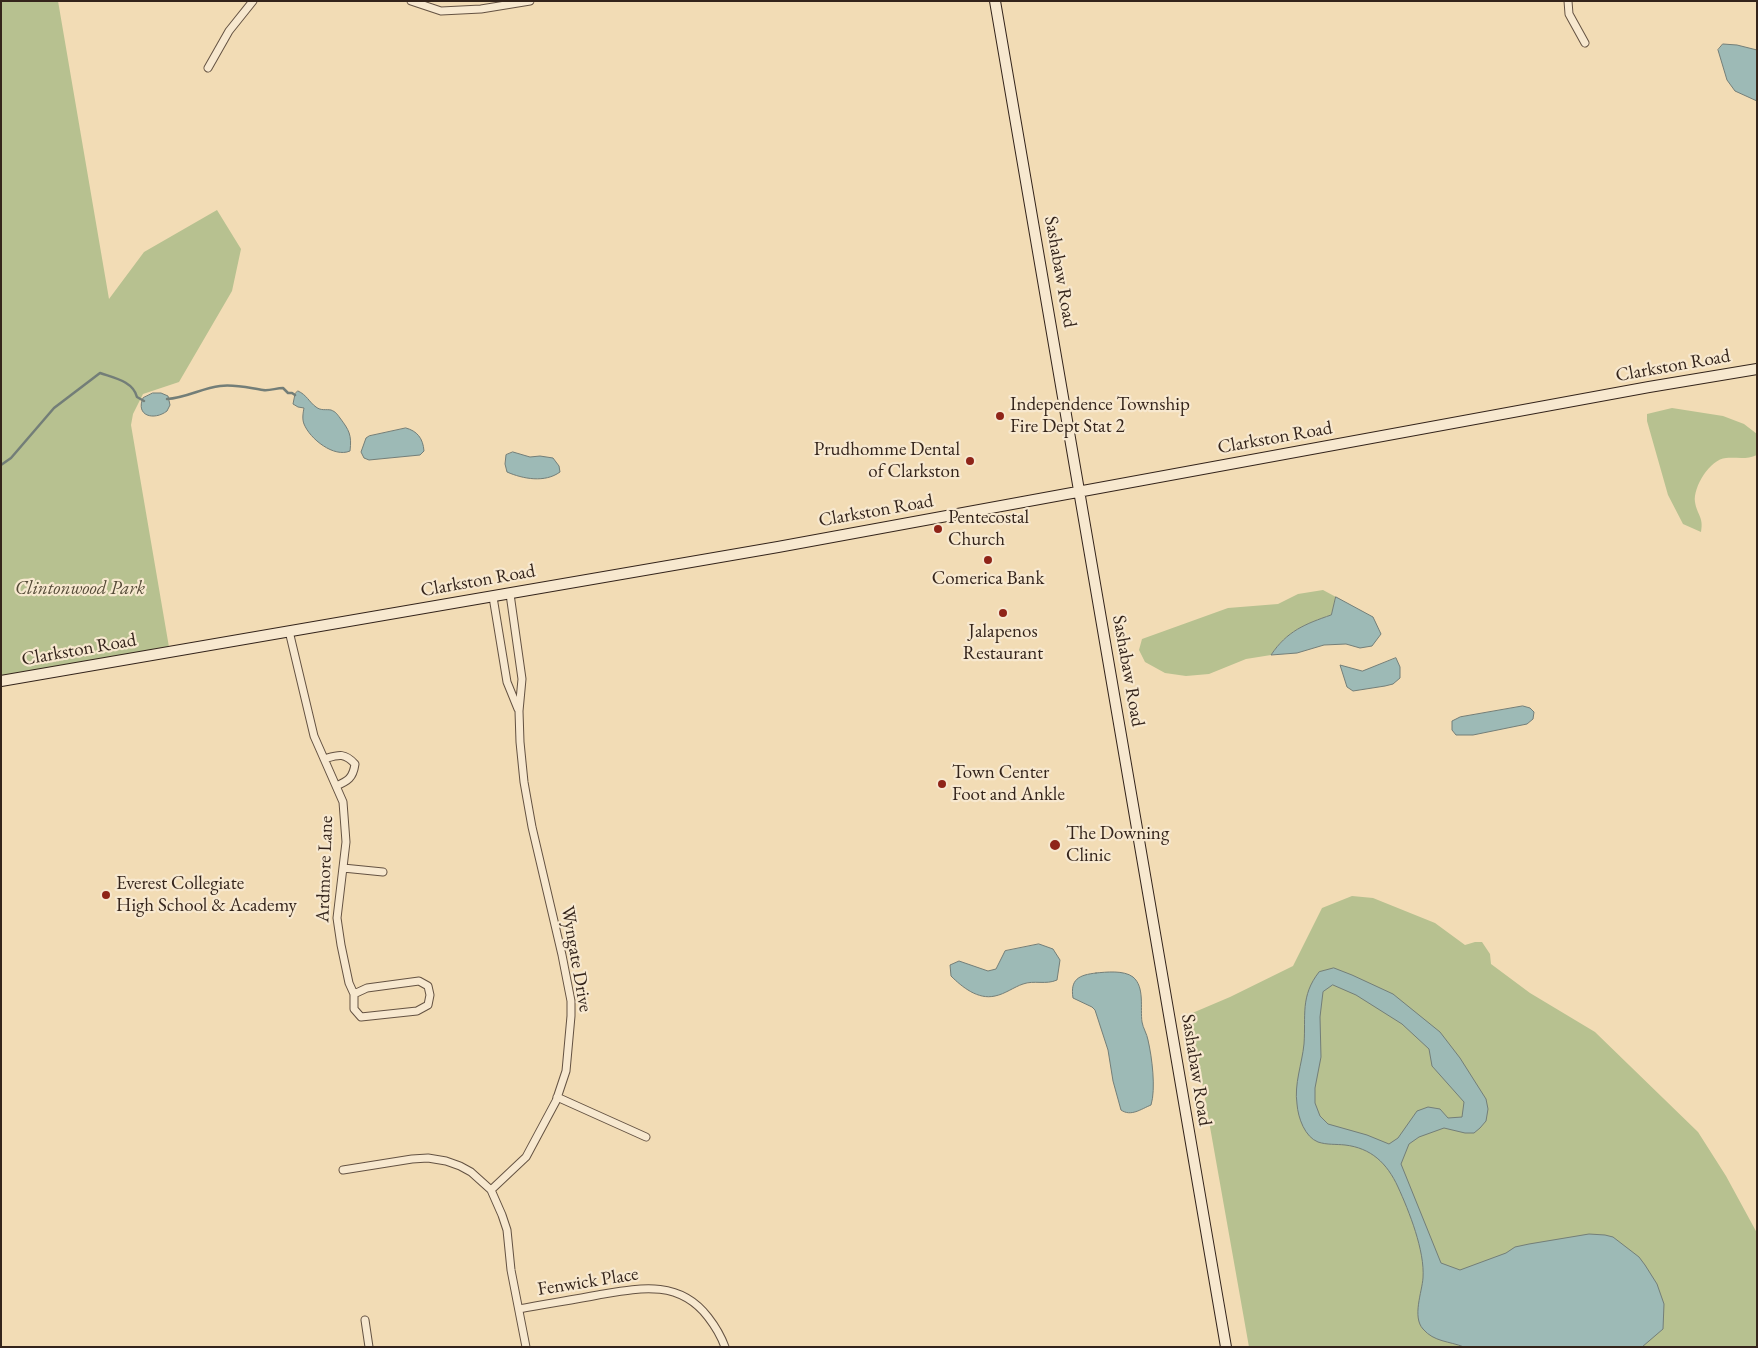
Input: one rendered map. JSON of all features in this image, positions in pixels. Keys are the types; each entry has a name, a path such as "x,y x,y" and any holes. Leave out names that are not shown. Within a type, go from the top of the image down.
{"main road":[{"name":"Sashabaw Road","path":"995,1 1226,1347"},
{"name":"Clarkston Road","path":"1,681 510,594 1757,369"}],"street":[{"path":"208,68 229,31 253,1"},
{"path":"411,1 441,11 481,9 530,1"},
{"path":"1568,1 1569,14 1585,43"},
{"name":"Wyngate Drive","path":"491,1190 526,1157 557,1097 566,1071 570,1048 571,1001 527,804 520,742 519,711 522,679 510,594"},
{"name":"Wyngate Drive","path":"492,597 508,682 519,711"},
{"name":"Ardmore Lane","path":"289,632 314,736 343,802 346,842 337,918 349,983 354,994 354,1009 361,1016 417,1011 428,1005 430,995 428,986 419,981 367,988 354,994"},
{"path":"324,758 340,755 349,758 355,764 353,774 348,780 336,786"},
{"path":"343,868 383,872"},
{"path":"557,1097 646,1137"},
{"path":"343,1170 412,1158 428,1158 460,1166 471,1172 491,1190 507,1230 518,1309 526,1347"},
{"name":"Fenwick Place","path":"518,1309 636,1289 670,1290 697,1304 716,1328 725,1347"},
{"path":"365,1320 369,1347"}],"green space":[{"name":"Clintonwood Park","path":"1,1 58,1 109,299 144,252 217,210 241,249 232,291 179,382 143,394 133,414 131,425 170,653 1,683"},
{"path":"1672,408 1723,416 1744,424 1757,434 1757,455 1720,460 1709,468 1700,482 1695,502 1701,519 1701,532 1683,524 1668,495 1647,421 1647,414"},
{"path":"1323,590 1336,597 1331,615 1297,629 1283,640 1271,655 1246,659 1209,674 1186,676 1165,673 1145,662 1139,650 1142,639 1228,608 1278,604 1298,594"},
{"path":"1352,896 1373,898 1435,923 1465,945 1482,942 1490,954 1491,964 1530,993 1595,1032 1698,1132 1726,1176 1757,1233 1757,1347 1249,1347 1190,1014 1293,966 1322,908"}],"water":[{"path":"1723,44 1757,50 1757,101 1735,91 1727,80 1718,50"},
{"path":"298,391 304,394 318,408 331,410 337,414 349,433 351,441 350,451 337,452 323,446 311,436 303,422 304,408 293,404 295,394"},
{"path":"153,393 161,393 168,396 170,405 167,411 157,416 144,413 141,404 143,398"},
{"path":"406,428 416,433 421,439 424,451 420,455 369,460 364,458 361,452 366,438"},
{"path":"513,452 530,457 553,458 559,466 560,472 548,478 534,479 507,472 505,464 506,455"},
{"path":"1336,597 1373,617 1381,634 1372,646 1360,648 1346,644 1324,645 1297,653 1271,655 1283,640 1297,629 1331,615"},
{"path":"1396,658 1400,667 1400,678 1393,684 1353,691 1347,687 1340,665 1362,671"},
{"path":"1523,706 1530,708 1534,712 1533,719 1527,724 1473,735 1456,735 1452,730 1452,721 1460,717"},
{"path":"1039,944 1053,949 1060,960 1057,980 1027,983 999,995 989,997 971,992 951,976 950,965 959,961 988,971 996,969 1005,951"},
{"path":"1334,968 1393,994 1440,1032 1460,1058 1486,1099 1488,1109 1486,1121 1474,1133 1444,1128 1419,1137 1409,1144 1401,1164 1441,1263 1460,1270 1506,1253 1515,1247 1589,1234 1613,1237 1639,1257 1657,1284 1664,1304 1663,1329 1642,1347 1464,1347 1437,1339 1423,1329 1418,1318 1418,1304 1423,1278 1419,1244 1394,1178 1377,1158 1363,1149 1321,1143 1313,1140 1303,1126 1299,1115 1296,1097 1304,1044 1306,998 1319,972","holes":["1333,985 1356,995 1402,1024 1429,1049 1432,1066 1464,1102 1462,1117 1448,1118 1440,1109 1428,1107 1417,1111 1398,1138 1389,1144 1367,1135 1328,1124 1320,1116 1315,1103 1315,1088 1321,1057 1320,1017 1323,992"]},
{"path":"1096,973 1125,973 1137,981 1141,992 1142,1022 1151,1055 1153,1090 1151,1105 1136,1112 1128,1113 1121,1110 1113,1081 1108,1050 1095,1010 1073,998 1074,982 1080,977"}],"waterway":[{"path":"1,465 11,458 54,408 100,373 132,387 137,397 144,401"},
{"path":"167,399 181,397 213,387 226,386 266,390 283,388 288,393 295,395"}],"place":[{"name":"Independence Township Fire Dept Stat 2","path":"1000,416"},
{"name":"Prudhomme Dental of Clarkston","path":"970,461"},
{"name":"Pentecostal Church","path":"938,529"},
{"name":"Comerica Bank","path":"988,560"},
{"name":"Jalapenos Restaurant","path":"1003,613"},
{"name":"Town Center Foot and Ankle","path":"942,784"},
{"name":"The Downing Clinic","path":"1055,845"},
{"name":"Everest Collegiate High School & Academy","path":"106,895"}]}
